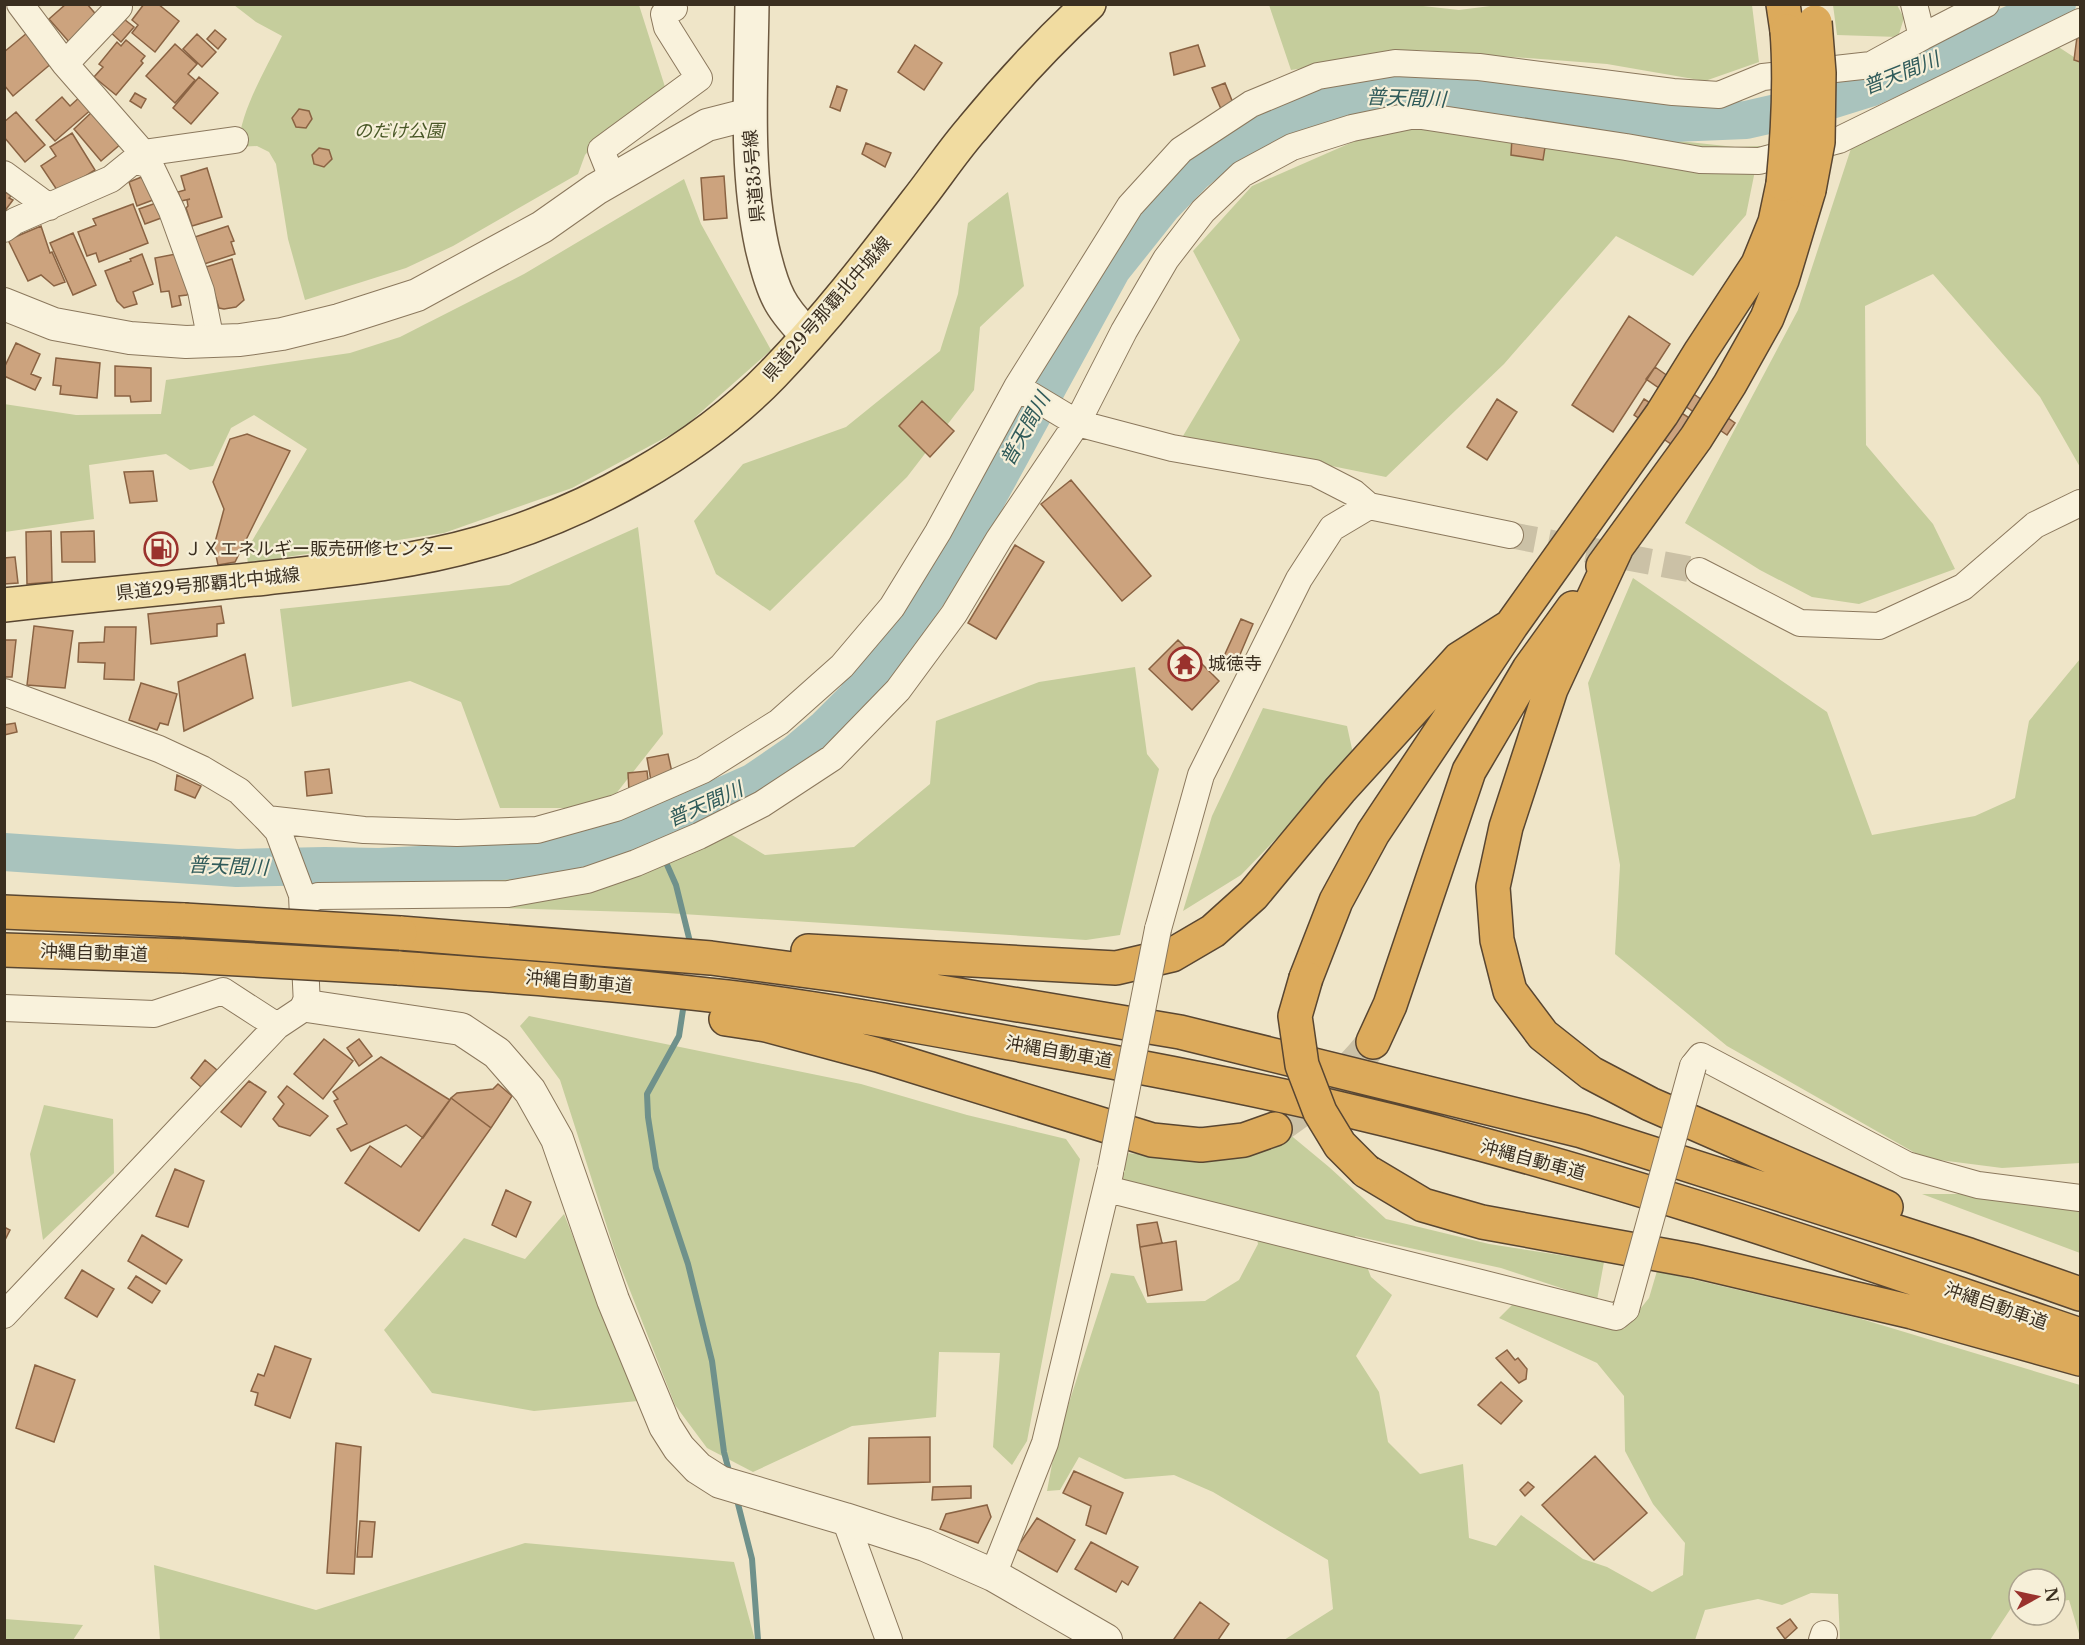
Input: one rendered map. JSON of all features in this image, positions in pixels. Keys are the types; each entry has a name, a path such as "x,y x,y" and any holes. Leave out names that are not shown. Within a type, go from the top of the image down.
{"highway":[{"path":"1799,15 1819,73 1818,142 1796,187 1775,222 1758,264 1662,414 1511,626 1373,833 1336,901 1306,978 1295,1016 1302,1065 1320,1112 1340,1145 1366,1171 1423,1205 1482,1222 1695,1261 1912,1312 2080,1359"},
{"path":"1373,1042 1390,1005 1469,771 1529,669 1696,438 1767,318 1782,280 1796,187"},
{"path":"1616,549 1551,688 1506,827 1493,887 1497,940 1510,991 1543,1035 1591,1073 1650,1104 1840,1188 1941,1229 1970,1255"},
{"path":"711,958 774,949 1116,968 1172,954 1213,930 1253,895 1340,790 1459,658 1511,626"},
{"name":"沖縄自動車道","path":"4,912 400,933 711,958 845,976 1180,1032 1582,1131 1970,1255 2080,1294"},
{"name":"沖縄自動車道","path":"4,950 184,956 398,968 557,980 726,997 863,1016 1175,1073 1352,1111 1568,1168 1923,1280 2080,1335"},
{"path":"557,980 653,1008 766,1025 878,1055 1152,1140 1201,1144 1244,1140 1275,1129"}],"main road":[{"name":"県道35号線","path":"752,4 750,114 756,217 765,260 778,298 791,318 807,335"},
{"name":"県道29号那覇北中城線","path":"4,605 330,571 443,552 508,535 606,493 674,455 731,412 772,376 834,306 970,130 1061,31 1089,4"}],"street":[{"path":"20,4 139,156 150,165 172,211 201,291 211,341"},
{"path":"1914,4 1922,37"},
{"path":"273,825 457,833 537,830 616,808 703,770 779,722 842,666 892,607 938,532 1018,387 1130,206 1181,150 1251,104 1318,76 1395,63 1479,67 1673,92 1719,94 1763,77 1871,65 1986,4"},
{"path":"65,64 119,7"},
{"path":"613,180 602,150 699,78 667,27 664,14 674,9"},
{"path":"302,898 328,895 508,894 587,880 648,858 762,804 832,758 898,690 954,614 999,539 1076,422 1124,331 1166,259 1203,211 1242,174 1292,147 1352,128 1415,115 1700,160 1759,161 1839,140 2080,22"},
{"path":"4,304 54,324 130,338 186,342 240,340 282,334 339,320 417,295 542,227 613,180 707,125 750,114"},
{"path":"4,229 15,221 111,179 139,156 235,140"},
{"path":"4,174 49,207"},
{"path":"1018,387 1076,422 1172,448 1315,473 1354,493 1369,506 1510,535"},
{"path":"1699,571 1800,623 1879,626 1963,587 2036,525 2080,504"},
{"path":"993,1575 1045,1443 1109,1179 1158,929 1201,775 1299,579 1332,528 1369,506"},
{"path":"4,692 159,749 202,769 239,791 273,825 302,898 307,1006"},
{"path":"4,1008 154,1014 223,991 277,1026"},
{"path":"4,1315 277,1026 307,1006 461,1029 497,1053 530,1091 557,1139 613,1300 665,1426 679,1448 698,1468 734,1486 925,1545 993,1575 1106,1641"},
{"path":"1109,1179 1616,1317 1626,1309 1693,1066 1701,1056 1907,1165 1978,1185 2080,1198"},
{"path":"844,1519 889,1641"}],"green space":[{"path":"1405,4 1459,10 1506,4 1752,5 1759,62 1705,81 1607,64 1421,50 1291,70 1269,5"},
{"name":"のだけ公園","path":"234,5 639,5 666,90 601,135 585,155 578,174 453,246 406,268 305,300 288,239 276,164 269,152 257,146 238,147 249,104 282,36 256,22"},
{"path":"1833,5 1897,5 1904,18 1898,37 1837,35"},
{"path":"2037,33 2080,61 2080,467 2040,397 1933,274 1865,306 1866,445 1933,524 1955,569 1859,604 1812,597 1760,570 1685,523 1798,310 1862,115"},
{"path":"1423,125 1604,133 1735,147 1760,146 1746,215 1693,276 1616,236 1504,364 1386,477 1183,436 1240,340 1193,251 1252,186 1355,141"},
{"path":"684,179 701,224 771,350 683,428 572,488 444,533 248,563 246,551 307,449 254,415 231,428 213,466 190,470 166,454 89,465 94,519 5,532 4,404 76,415 161,414 166,380 350,353 400,337 524,274"},
{"path":"1008,192 1024,286 980,327 974,390 907,477 770,611 716,574 694,521 743,464 846,427 940,351 958,294 968,223"},
{"path":"638,527 663,734 611,800 571,808 500,808 461,702 410,681 292,707 280,609 509,585"},
{"path":"1633,578 1827,712 1872,835 1975,816 2015,798 2029,721 2080,659 2080,1163 2002,1168 1924,1158 1727,1046 1615,954 1620,865 1588,683"},
{"path":"1135,667 1147,754 1159,769 1120,935 1086,940 667,913 432,906 439,881 577,869 709,821 765,855 854,847 930,784 936,721 1039,682"},
{"path":"1263,708 1347,726 1354,758 1241,875 1183,911 1212,816"},
{"path":"529,1016 861,1084 967,1115 1066,1139 1080,1159 1027,1441 1012,1465 993,1447 1000,1353 939,1352 936,1417 852,1426 753,1472 707,1448 675,1405 616,1255 560,1080 520,1026"},
{"path":"44,1105 113,1119 114,1173 43,1240 30,1154"},
{"path":"1288,1133 1386,1219 1489,1244 1604,1262 1597,1300 1501,1268 1355,1236 1371,1277 1392,1295 1356,1356 1379,1392 1388,1442 1420,1474 1463,1464 1469,1538 1496,1546 1521,1515 1583,1559 1607,1567 1652,1592 1683,1575 1685,1543 1653,1504 1625,1451 1624,1396 1597,1363 1499,1318 1514,1303 1624,1329 1649,1298 1657,1271 1858,1318 2080,1385 2080,1637 2069,1600 2067,1600 2067,1567 2007,1567 2007,1614 1990,1640 1840,1640 1838,1594 1811,1593 1782,1605 1758,1599 1705,1610 1695,1640 1284,1640 1333,1609 1328,1560 1213,1492 1174,1475 1125,1479 1079,1457 1060,1490 1047,1491 1056,1443 1111,1273 1134,1276 1147,1303 1205,1301 1239,1280 1258,1244 1253,1219 1121,1179 1125,1153 1204,1159"},
{"path":"1922,1194 1978,1194 2080,1208 2080,1253"},
{"path":"564,1214 638,1401 534,1411 432,1393 384,1330 464,1238 525,1259"},
{"path":"525,1543 734,1562 755,1640 160,1640 154,1565 316,1610"},
{"path":"5,1619 83,1625 73,1640 5,1640"}],"building":[{"path":"66,4 87,4 99,18 70,43 49,19"},
{"path":"144,4 158,4 179,21 155,52 132,33 138,25 132,20"},
{"path":"119,15 134,27 121,42 107,29"},
{"path":"215,30 226,39 218,49 207,39"},
{"path":"27,33 52,63 13,96 4,85 4,52"},
{"path":"197,34 216,52 202,67 183,49"},
{"path":"2077,37 2080,38 2080,62 2074,60"},
{"path":"126,40 145,56 141,61 143,63 116,95 94,77 103,67 99,64 117,42 121,46"},
{"path":"175,44 197,64 188,74 195,80 175,103 146,76"},
{"path":"915,45 942,63 924,90 898,72"},
{"path":"1198,45 1205,66 1174,75 1170,53"},
{"path":"199,77 218,93 191,124 173,108"},
{"path":"1225,83 1233,103 1221,109 1212,88"},
{"path":"837,86 847,90 840,111 830,107"},
{"path":"135,93 146,99 141,108 130,101"},
{"path":"82,95 93,108 55,141 36,120 62,97 70,106"},
{"path":"299,109 309,111 312,119 306,128 296,127 292,118"},
{"path":"93,111 122,143 101,161 74,129"},
{"path":"16,112 45,145 25,162 4,137 4,122"},
{"path":"72,133 95,170 59,193 41,166 56,156 50,147"},
{"path":"1512,137 1546,141 1543,160 1511,155"},
{"path":"866,143 891,153 885,167 862,154"},
{"path":"319,148 329,150 332,159 324,167 314,164 312,155"},
{"path":"207,168 222,217 192,226 186,208 187,200 190,199 181,201 178,192 185,190 181,176"},
{"path":"144,176 153,200 137,206 129,182"},
{"path":"724,176 727,218 704,220 701,178"},
{"path":"4,191 13,200 4,212"},
{"path":"159,202 164,217 145,224 139,209"},
{"path":"133,204 148,243 99,262 96,253 87,256 78,232 96,225 93,219"},
{"path":"41,226 50,253 52,252 65,282 54,286 41,275 28,281 8,240"},
{"path":"228,226 234,241 231,242 235,254 201,265 192,238"},
{"path":"73,233 96,285 73,295 50,243"},
{"path":"181,253 191,290 187,295 179,296 181,305 172,307 169,291 161,292 155,258"},
{"path":"142,254 153,284 133,292 137,304 124,308 117,301 105,271"},
{"path":"232,259 244,300 236,307 219,308 206,267"},
{"path":"1629,316 1670,344 1613,432 1572,405"},
{"path":"16,343 40,354 31,374 41,378 35,390 4,376 4,368"},
{"path":"56,358 100,363 97,398 60,394 61,386 53,385"},
{"path":"115,366 151,368 151,401 131,402 130,396 115,396"},
{"path":"1655,367 1735,423 1727,435 1646,379"},
{"path":"1497,399 1517,412 1487,460 1467,447"},
{"path":"1644,399 1661,410 1666,403 1716,435 1698,462 1647,428 1649,425 1634,415"},
{"path":"922,401 954,431 930,457 899,426"},
{"path":"247,434 290,451 235,562 218,565 214,546 224,509 213,482 230,439"},
{"path":"153,471 157,501 130,503 124,472"},
{"path":"1071,480 1151,576 1122,601 1041,504"},
{"path":"51,531 52,582 27,584 26,532"},
{"path":"94,531 95,562 62,562 61,532"},
{"path":"1015,545 1044,562 996,639 968,623"},
{"path":"15,557 18,583 4,584 4,558"},
{"path":"221,606 224,623 217,624 217,636 151,644 148,614"},
{"path":"1241,619 1253,624 1233,671 1220,665"},
{"path":"34,626 73,631 65,688 27,685"},
{"path":"105,627 136,627 134,680 104,679 105,663 78,662 79,643 104,642"},
{"path":"4,640 16,640 12,677 4,677"},
{"path":"1178,640 1219,681 1192,710 1149,669"},
{"path":"245,654 253,698 184,731 178,682"},
{"path":"141,683 177,694 168,725 160,723 157,730 129,720"},
{"path":"15,723 17,732 4,735 4,725"},
{"path":"668,754 673,777 651,781 647,758"},
{"path":"329,769 332,793 307,796 305,772"},
{"path":"647,771 649,789 629,792 628,773"},
{"path":"177,775 201,786 195,798 175,790"},
{"path":"324,1039 353,1061 323,1099 294,1074"},
{"path":"359,1039 372,1056 359,1066 347,1048"},
{"path":"381,1057 450,1100 423,1138 406,1125 351,1151 337,1129 347,1124 334,1101 338,1099 333,1092"},
{"path":"205,1060 217,1070 201,1087 191,1078"},
{"path":"249,1081 266,1092 241,1127 221,1112"},
{"path":"498,1084 512,1096 491,1128 451,1098 457,1093 493,1089"},
{"path":"287,1086 328,1116 310,1136 279,1126 273,1119 284,1104 278,1097"},
{"path":"451,1098 491,1128 419,1231 345,1183 370,1146 401,1167"},
{"path":"175,1169 204,1181 188,1227 156,1216"},
{"path":"506,1190 531,1202 516,1237 492,1225"},
{"path":"1157,1222 1162,1243 1140,1247 1137,1225"},
{"path":"4,1227 10,1230 4,1242"},
{"path":"142,1235 182,1260 166,1284 128,1261"},
{"path":"1176,1241 1182,1290 1148,1296 1140,1247"},
{"path":"82,1270 114,1289 97,1317 65,1298"},
{"path":"136,1276 160,1291 152,1303 128,1288"},
{"path":"275,1346 311,1359 290,1418 255,1405 258,1393 251,1391 258,1374 264,1376"},
{"path":"1507,1350 1527,1369 1526,1379 1519,1383 1496,1358"},
{"path":"35,1365 75,1380 54,1442 16,1428"},
{"path":"1501,1382 1522,1401 1501,1424 1478,1405"},
{"path":"930,1437 930,1482 868,1484 869,1438"},
{"path":"336,1443 361,1447 354,1574 327,1573"},
{"path":"1595,1456 1647,1513 1594,1560 1542,1505"},
{"path":"1074,1471 1123,1493 1106,1534 1086,1525 1091,1506 1063,1493"},
{"path":"1528,1482 1534,1487 1525,1496 1520,1490"},
{"path":"971,1486 971,1498 932,1500 933,1487"},
{"path":"987,1505 991,1517 978,1543 940,1529 946,1514"},
{"path":"1037,1518 1075,1540 1057,1572 1016,1549"},
{"path":"360,1521 375,1522 372,1557 357,1557"},
{"path":"1091,1542 1138,1567 1128,1585 1122,1581 1116,1592 1075,1569"},
{"path":"1200,1602 1229,1624 1218,1640 1174,1639"},
{"path":"1790,1619 1797,1628 1785,1639 1777,1628"}],"waterway":[{"name":"普天間川","path":"4,852 237,868 379,867 518,860 573,850 653,827 754,782 795,754 855,699 959,549 1112,269 1163,205 1194,173 1231,143 1271,123 1316,106 1366,94 1433,96 1547,106 1673,123 1746,120 1824,102 1872,87 2057,4"},
{"path":"653,827 659,846"},
{"path":"664,858 676,885 691,946"},
{"path":"684,1003 679,1036 647,1094 648,1117 656,1168 688,1264 712,1361 724,1452 730,1475"},
{"path":"736,1496 752,1559 758,1640"}],"tunnel":[{"path":"1510,535 1699,571"},
{"path":"1275,1129 1327,1090 1373,1042"}],"place":[{"name":"ＪＸエネルギー販売研修センター","path":"161,549"},
{"name":"城徳寺","path":"1185,664"}]}
